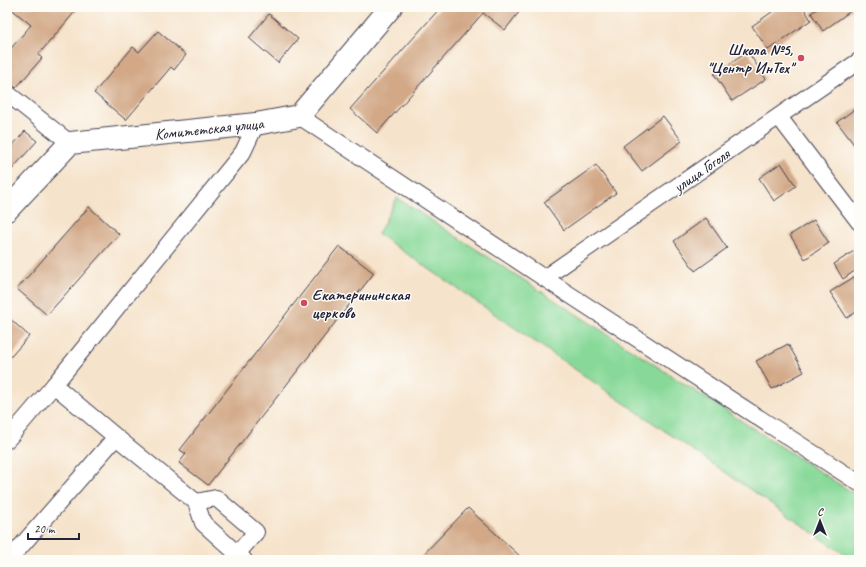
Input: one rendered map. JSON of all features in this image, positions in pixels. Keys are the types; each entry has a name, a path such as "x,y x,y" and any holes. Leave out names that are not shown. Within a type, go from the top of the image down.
{"street":[{"path":"391,7 299,116 544,278 859,483"},
{"name":"улица Гоголя","path":"544,278 859,61"},
{"path":"7,93 70,143 7,210"},
{"name":"Комитетская улица","path":"70,143 256,124 299,116"},
{"path":"779,116 859,222"},
{"path":"7,440 54,385 243,152 256,124"},
{"path":"54,385 196,502 203,523 240,557 256,532 216,498 196,502"},
{"path":"9,560 116,437"}],"green space":[{"path":"397,198 859,497 859,560 853,560 378,234"}],"building":[{"path":"9,7 79,7 38,55 42,58 16,88 7,80 7,53 31,25"},
{"path":"441,7 523,7 505,30 483,13 377,133 350,109"},
{"path":"779,7 803,7 811,20 768,50 752,26"},
{"path":"820,7 856,7 823,31 811,13"},
{"path":"269,14 298,39 278,63 249,38"},
{"path":"158,31 186,55 174,70 171,67 126,120 94,93 133,47 139,52"},
{"path":"748,52 766,79 732,101 714,74"},
{"path":"859,106 859,151 837,122"},
{"path":"663,116 682,141 642,171 623,146"},
{"path":"25,131 37,141 7,175 7,152"},
{"path":"781,163 796,186 774,201 759,178"},
{"path":"596,165 616,193 564,230 544,202"},
{"path":"89,207 119,234 47,315 17,289"},
{"path":"706,218 727,248 695,271 674,241"},
{"path":"814,220 829,243 805,259 790,235"},
{"path":"339,246 374,273 208,485 179,463 186,454 180,450"},
{"path":"854,251 859,259 859,268 843,279 834,264"},
{"path":"854,277 859,284 859,310 847,318 830,292"},
{"path":"7,316 29,336 7,361"},
{"path":"788,344 804,372 772,389 756,361"},
{"path":"468,508 524,560 418,560"}],"place":[{"name":"Школа №5, \"Центр ИнТех\"","path":"801,58"},
{"name":"Екатерининская церковь","path":"304,303"}]}
